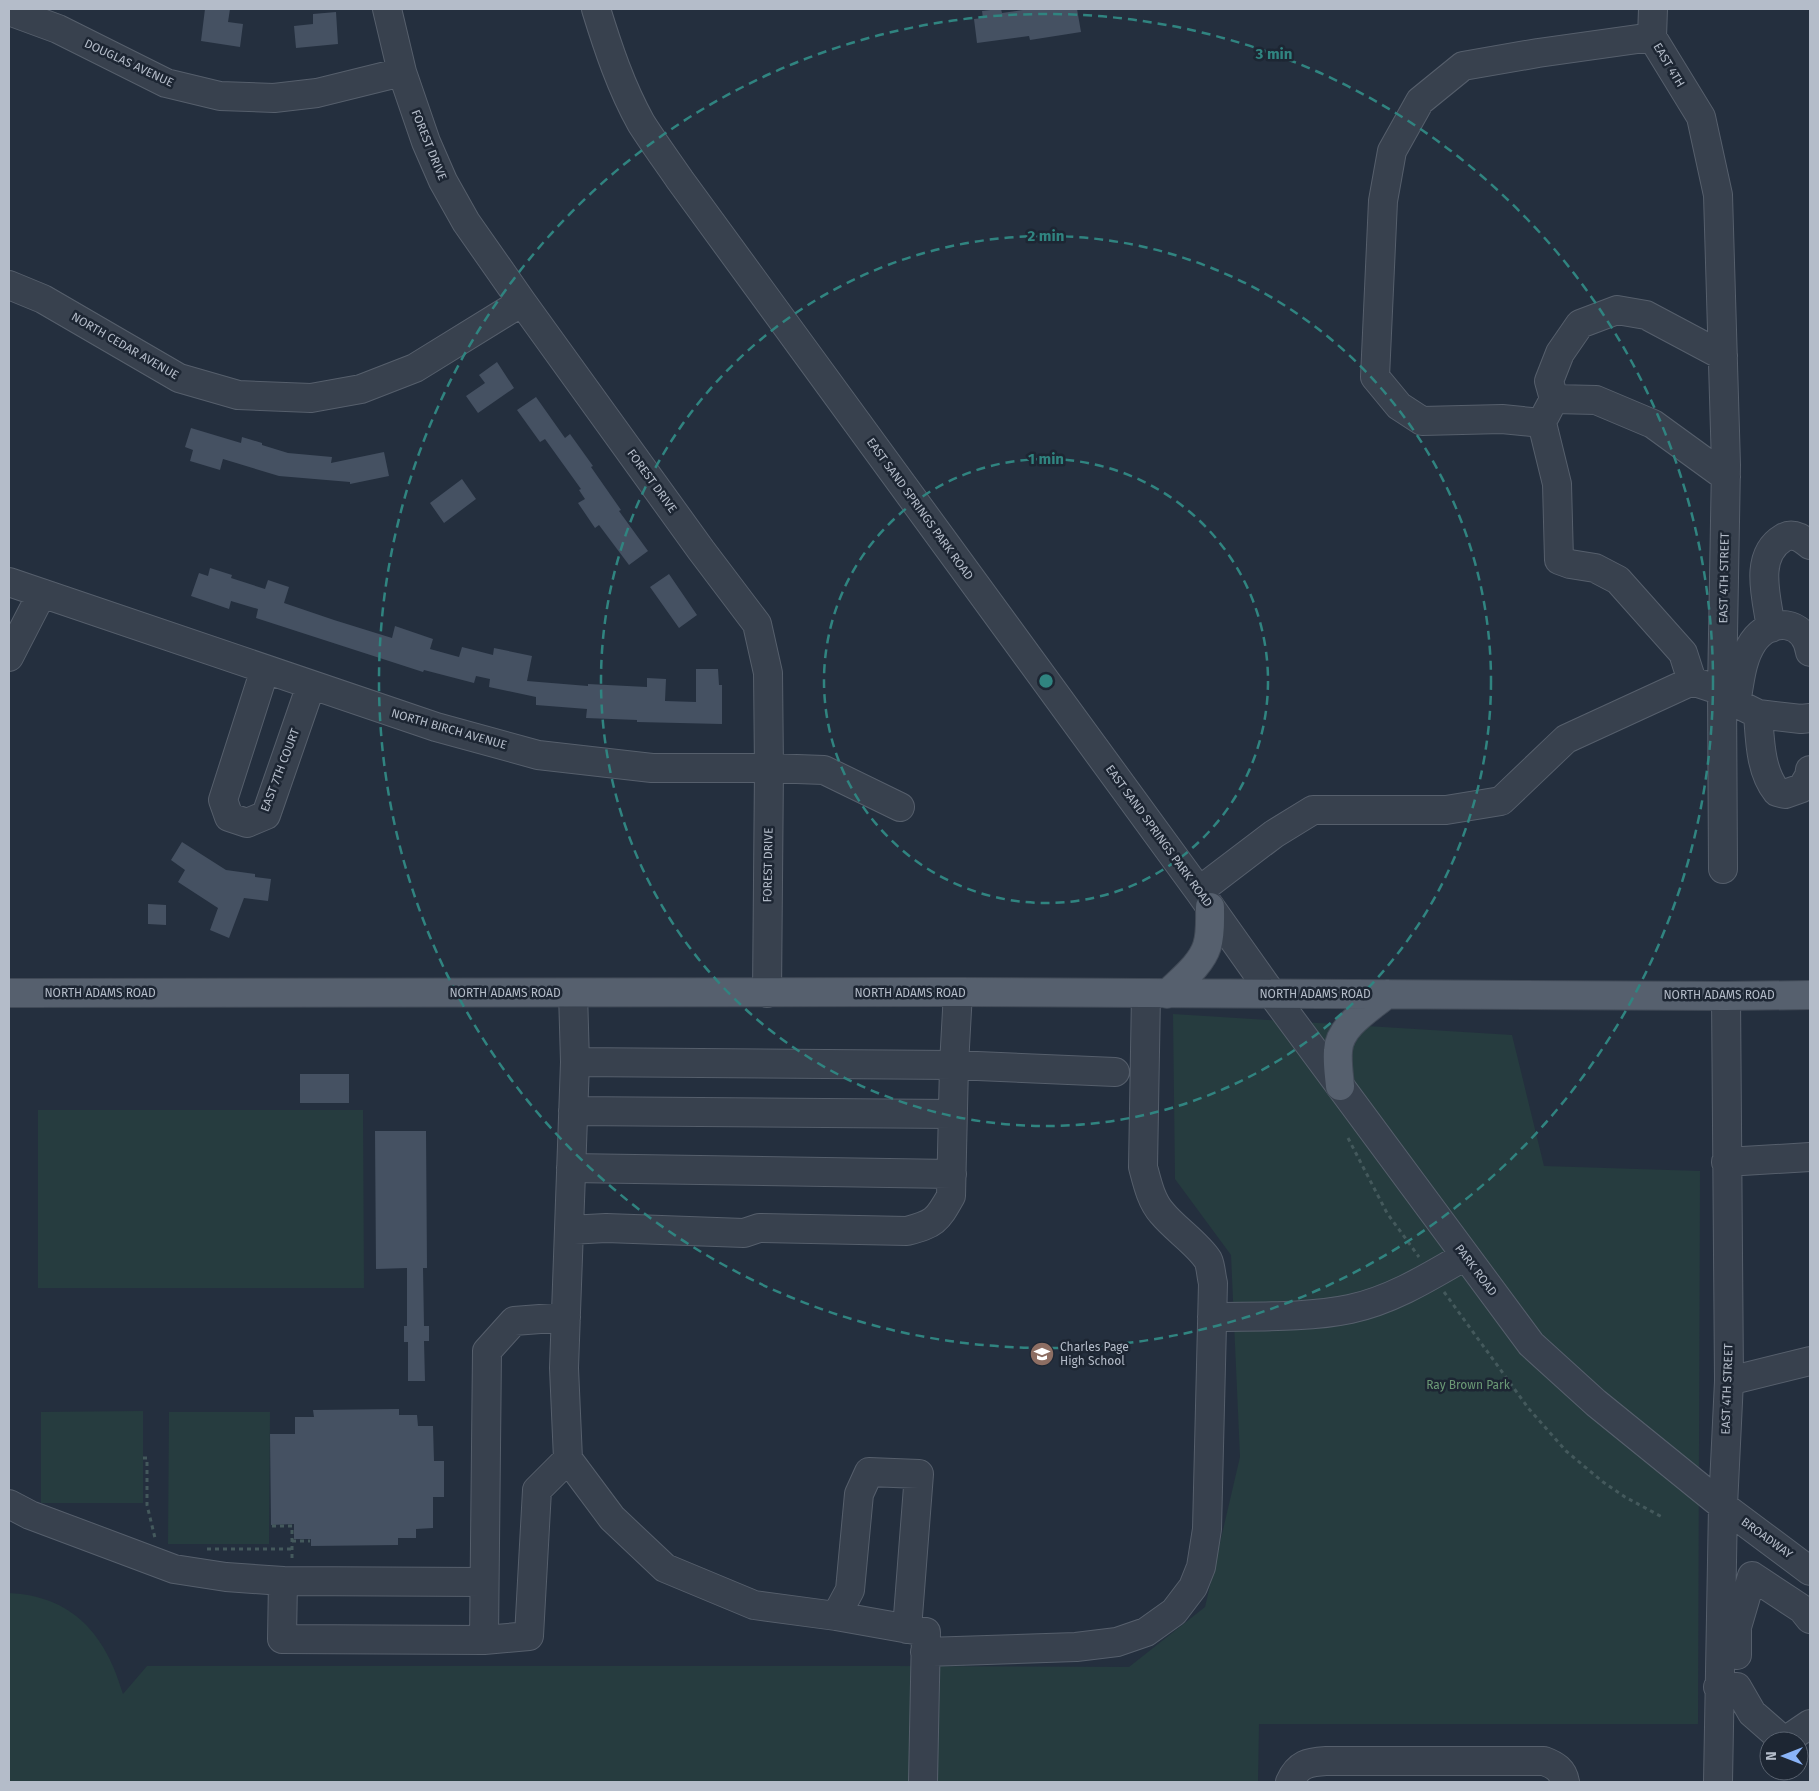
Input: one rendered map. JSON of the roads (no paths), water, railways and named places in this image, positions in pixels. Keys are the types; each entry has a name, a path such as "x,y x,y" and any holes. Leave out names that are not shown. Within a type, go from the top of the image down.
{"main road":[{"path":"1156,994 1198,962 1204,953 1209,938 1205,899"},
{"name":"NORTH ADAMS ROAD","path":"9,993 958,992 1810,995"},
{"path":"1340,1086 1338,1052 1339,1042 1344,1032 1387,994"}],"street":[{"name":"FOREST DRIVE","path":"387,9 402,72 426,142 443,182 466,222 695,542 757,624 768,673 767,993"},
{"name":"EAST SAND SPRINGS PARK ROAD","path":"596,9 608,48 641,122 680,180 1205,899 1272,994"},
{"name":"EAST 4TH","path":"1653,9 1652,37 1701,117 1718,195 1723,356"},
{"name":"DOUGLAS AVENUE","path":"9,11 58,29 166,83 220,96 274,98 317,93 402,72"},
{"path":"1542,423 1502,419 1422,421 1399,406 1375,377 1382,202 1392,152 1420,101 1463,66 1652,37"},
{"name":"NORTH CEDAR AVENUE","path":"9,285 43,299 179,378 238,395 302,398 361,389 415,368 522,302"},
{"path":"1723,356 1646,315 1617,310 1580,324 1560,353 1549,381 1554,399 1542,423 1558,484 1559,560 1570,564 1595,568 1618,580 1683,653 1692,681 1739,703 1801,719 1810,717 1810,725"},
{"name":"EAST 4TH STREET","path":"1723,356 1726,471 1739,703"},
{"path":"1554,399 1596,400 1653,424 1726,471"},
{"path":"1771,628 1764,577 1766,556 1774,543 1788,535 1798,536 1810,545"},
{"name":"NORTH BIRCH AVENUE","path":"9,582 436,727 538,755 652,768 824,770 900,807"},
{"path":"9,657 42,592"},
{"path":"1723,869 1742,667 1753,642 1764,631 1771,628 1789,625 1800,629 1809,644 1810,652"},
{"name":"EAST 7TH COURT","path":"265,669 223,800 229,817 247,823 266,815 311,685"},
{"path":"1205,899 1274,834 1314,810 1446,810 1501,801 1566,739 1692,681"},
{"path":"1739,703 1760,738 1766,774 1777,792 1785,794 1802,788 1809,776 1810,770"},
{"path":"569,1230 606,1228 744,1233 759,1228 907,1231 927,1226 942,1214 951,1196 958,992"},
{"path":"574,993 575,1062 564,1368 568,1459 612,1518 665,1568 754,1605 836,1616 919,1638 1076,1647 1117,1642 1146,1632 1174,1612 1192,1587 1202,1567 1207,1529 1213,1283 1209,1262 1198,1248 1160,1212 1149,1188 1143,1167 1156,994"},
{"name":"PARK ROAD","path":"1272,994 1531,1344 1596,1403 1723,1506"},
{"name":"EAST 4TH STREET","path":"1718,1782 1728,1687 1723,1506 1729,1381 1726,996"},
{"path":"575,1062 954,1065 1115,1072"},
{"path":"573,1111 953,1114"},
{"path":"1726,1162 1810,1157"},
{"path":"571,1168 952,1174"},
{"path":"1212,1316 1282,1315 1350,1309 1404,1290 1465,1256"},
{"path":"484,1640 487,1351 514,1321 566,1317"},
{"path":"1729,1381 1810,1361"},
{"path":"287,1581 282,1638 484,1640 529,1636 537,1490 568,1459"},
{"path":"836,1616 850,1590 859,1494 869,1472 919,1474 919,1638 923,1782"},
{"path":"9,1504 30,1515 174,1570 226,1577 287,1581 484,1582"},
{"name":"BROADWAY","path":"1723,1506 1810,1571"},
{"path":"1773,1731 1752,1713 1728,1687 1737,1627 1752,1576 1808,1609"},
{"path":"1290,1782 1292,1776 1302,1765 1315,1761 1544,1761 1554,1765 1561,1771 1565,1782"}],"place":[{"name":"Charles Page High School","path":"1042,1354"}],"park label":[{"name":"Ray Brown Park","path":"1468,1385"}]}
